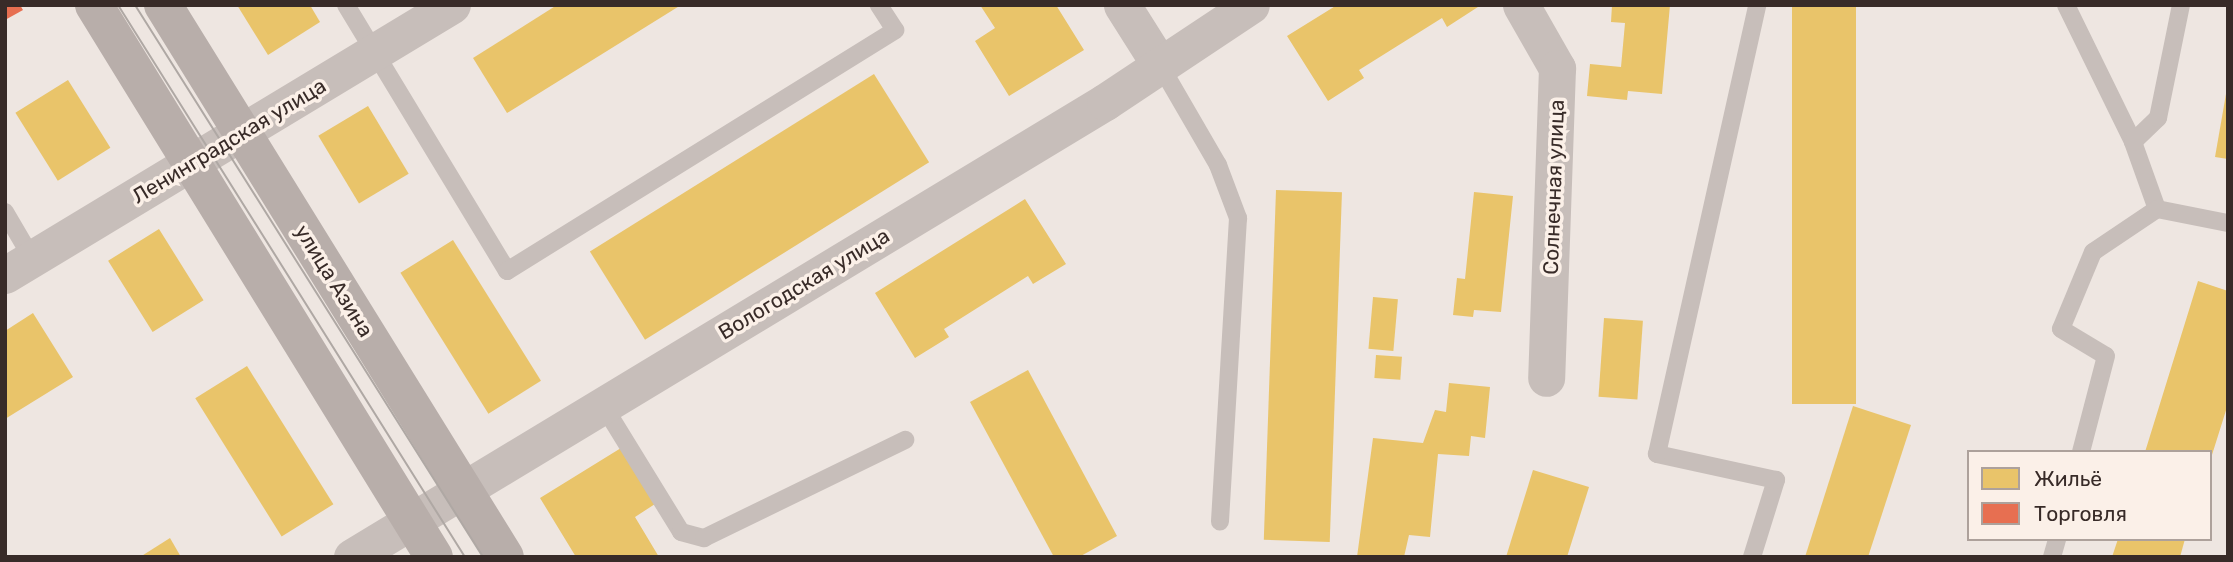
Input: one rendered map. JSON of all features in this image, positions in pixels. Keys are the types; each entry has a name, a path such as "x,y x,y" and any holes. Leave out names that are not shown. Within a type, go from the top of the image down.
{"main road":[{"path":"94,5 434,557"},
{"name":"улица Азина","path":"163,5 505,557"}],"street":[{"name":"Ленинградская улица","path":"19,267 452,5"},
{"path":"1122,5 1160,65"},
{"name":"Вологодская улица","path":"352,557 1160,65 1251,5"},
{"name":"Солнечная улица","path":"1521,5 1557,68 1546,378"}],"lane":[{"path":"346,5 507,271 895,30 880,5"},
{"path":"1752,557 1776,480 1657,454 1757,5"},
{"path":"2066,5 2133,142 2157,209"},
{"path":"2133,142 2158,118 2181,5"},
{"path":"1160,65 1218,165 1238,218 1220,521"},
{"path":"2082,450 2106,356 2061,329 2093,252 2157,209 2228,223"},
{"path":"5,212 19,267"},
{"path":"603,405 681,532 704,538 905,440"}],"building: Жильё":[{"path":"237,5 310,5 320,22 268,55"},
{"path":"557,5 681,5 507,113 473,58"},
{"path":"980,5 1056,5 1084,50 1009,96 975,41 995,28"},
{"path":"1337,5 1481,5 1447,27 1442,18 1359,70 1364,78 1328,101 1287,36"},
{"path":"1612,5 1670,5 1662,94 1628,91 1627,100 1587,96 1590,64 1621,67 1625,23 1611,22"},
{"path":"1792,5 1856,5 1856,404 1792,404"},
{"path":"874,74 929,162 645,340 590,252"},
{"path":"68,80 110,148 58,181 15,113"},
{"path":"2228,94 2228,159 2215,157"},
{"path":"368,106 409,174 359,204 318,136"},
{"path":"1276,190 1342,192 1330,542 1264,540"},
{"path":"1474,192 1513,196 1501,312 1474,310 1473,317 1453,315 1457,278 1465,279"},
{"path":"1025,199 1066,264 1033,284 1028,276 944,329 949,337 915,358 875,293"},
{"path":"159,229 204,300 153,332 108,261"},
{"path":"453,240 541,381 488,414 400,273"},
{"path":"2198,281 2228,291 2228,404 2212,455 2212,450 2146,450"},
{"path":"1373,297 1398,299 1393,351 1368,349"},
{"path":"33,313 73,377 5,419 5,331"},
{"path":"1604,318 1643,321 1637,400 1598,397"},
{"path":"1376,355 1402,357 1400,380 1374,378"},
{"path":"247,366 333,504 282,537 195,398"},
{"path":"1028,370 1117,536 1079,557 1054,557 970,402"},
{"path":"1449,383 1490,387 1485,438 1471,436 1469,456 1438,454 1430,537 1409,535 1404,557 1357,557 1373,438 1423,443 1435,410 1446,412"},
{"path":"1853,406 1911,425 1868,557 1805,557"},
{"path":"621,448 655,504 635,517 659,557 576,557 540,498"},
{"path":"1533,470 1589,487 1567,557 1506,557"},
{"path":"170,538 181,557 140,557"},
{"path":"2117,541 2184,541 2180,557 2112,557"}],"building: Торговля":[{"path":"5,5 20,5 23,10 5,20"}],"tram line":[{"path":"118,5 465,557"},
{"path":"135,5 483,557"}]}
